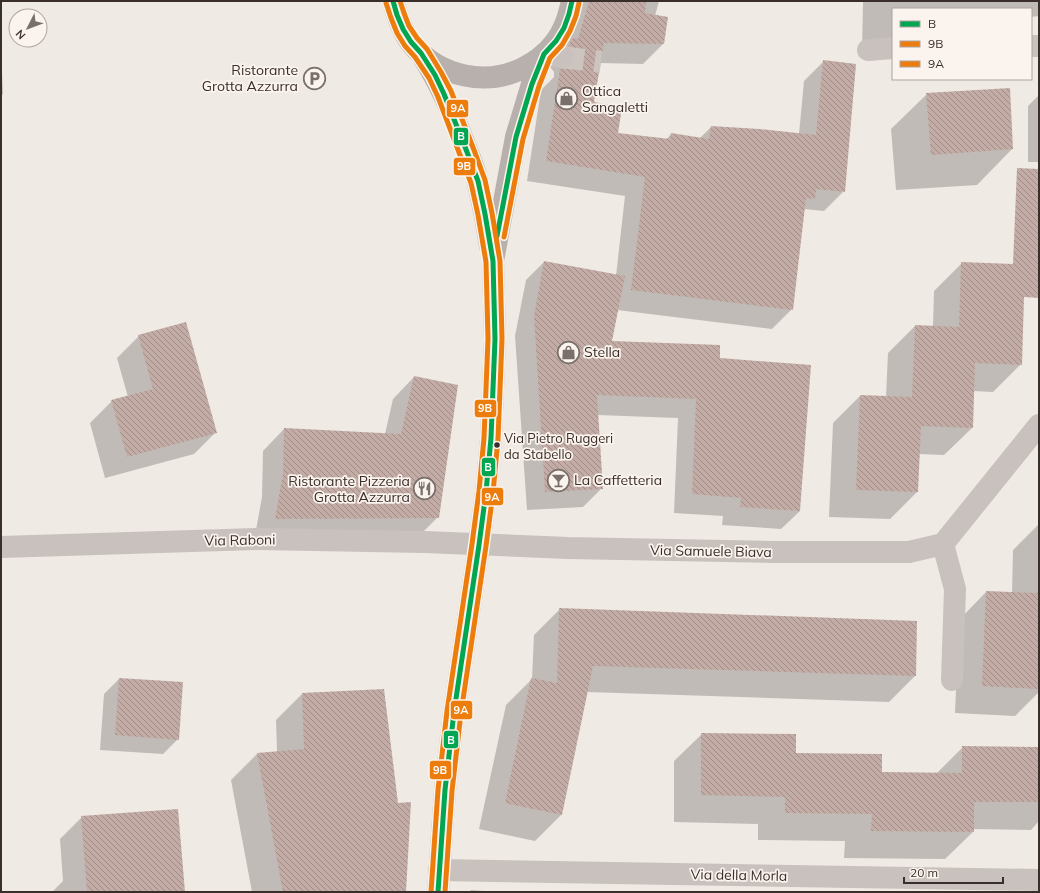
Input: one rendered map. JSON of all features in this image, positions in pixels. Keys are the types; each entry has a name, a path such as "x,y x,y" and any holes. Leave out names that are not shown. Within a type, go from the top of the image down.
{"main road":[{"path":"394,1 397,15 411,42 433,63 460,75 476,78 491,78 506,75 521,70 534,62 553,56"},
{"path":"493,261 516,137 532,84 553,56 556,41 564,28 572,1"},
{"path":"421,53 435,75 444,94 478,181 493,261 495,339 491,438 486,492 454,712 445,790 438,892"}],"street":[{"path":"868,50 892,48"},
{"path":"952,680 956,589 943,544 1039,426"},
{"name":"Via Raboni","path":"1,547 257,539 424,542 479,545"},
{"name":"Via Samuele Biava","path":"479,545 768,552 909,552 943,544"},
{"name":"Via della Morla","path":"439,870 1039,880"}],"building":[{"path":"589,1 646,1 645,13 668,17 664,44 604,43 594,102 622,107 618,133 670,139 671,133 709,139 711,126 816,135 823,60 856,64 845,192 816,189 815,199 806,198 793,310 631,290 645,177 546,161 560,69 567,69 572,65 574,52 568,46 573,38 578,39"},
{"path":"1010,88 1013,149 931,155 926,93"},
{"path":"1017,168 1039,169 1039,298 1024,297 1022,365 975,363 973,428 921,426 918,492 856,490 860,395 912,397 915,325 959,327 961,262 1013,264"},
{"path":"544,261 625,276 612,341 720,345 720,358 811,365 800,511 740,507 741,498 692,494 696,399 597,395 603,489 545,492 534,316"},
{"path":"186,322 217,433 127,457 111,400 153,389 138,335"},
{"path":"414,376 458,385 439,518 275,519 283,474 284,428 401,434"},
{"path":"986,591 1039,593 1039,689 982,686"},
{"path":"559,608 917,621 916,676 593,666 562,815 505,803 531,678 557,683"},
{"path":"119,678 183,682 179,740 115,735"},
{"path":"384,689 398,803 411,802 406,892 283,892 257,753 304,749 302,693"},
{"path":"701,733 796,734 796,753 882,754 882,772 962,773 962,746 1039,747 1039,802 974,802 974,832 871,831 872,814 785,813 785,797 701,795"},
{"path":"178,809 185,892 87,892 81,816"}],"tunnel":[{"path":"562,57 601,62"}],"transit line":[{"name":"B","path":"393,1 403,29 435,75 467,152 478,181 493,261 495,339 491,438 479,545 454,712 445,790 438,892"},
{"name":"9A","path":"400,1 409,26 427,49 451,91 474,150 485,180 500,261 502,339 498,439 486,546 461,713 452,791 445,892"},
{"name":"B","path":"497,236 516,137 532,84 544,54 556,41 564,28 572,1"},
{"name":"9B","path":"386,3 397,33 429,78 438,97 471,183 486,262 488,339 484,438 472,544 447,711 438,790 431,892"},
{"name":"9B","path":"504,237 523,139 539,86 550,58 562,45 570,31 579,3"}],"place":[{"name":"Ristorante Grotta Azzurra","path":"314,78"},
{"name":"Ottica Sangaletti","path":"566,99"},
{"name":"Stella","path":"569,352"},
{"name":"Via Pietro Ruggeri da Stabello","path":"497,445"},
{"name":"La Caffetteria","path":"558,480"},
{"name":"Ristorante Pizzeria Grotta Azzurra","path":"425,489"}]}
